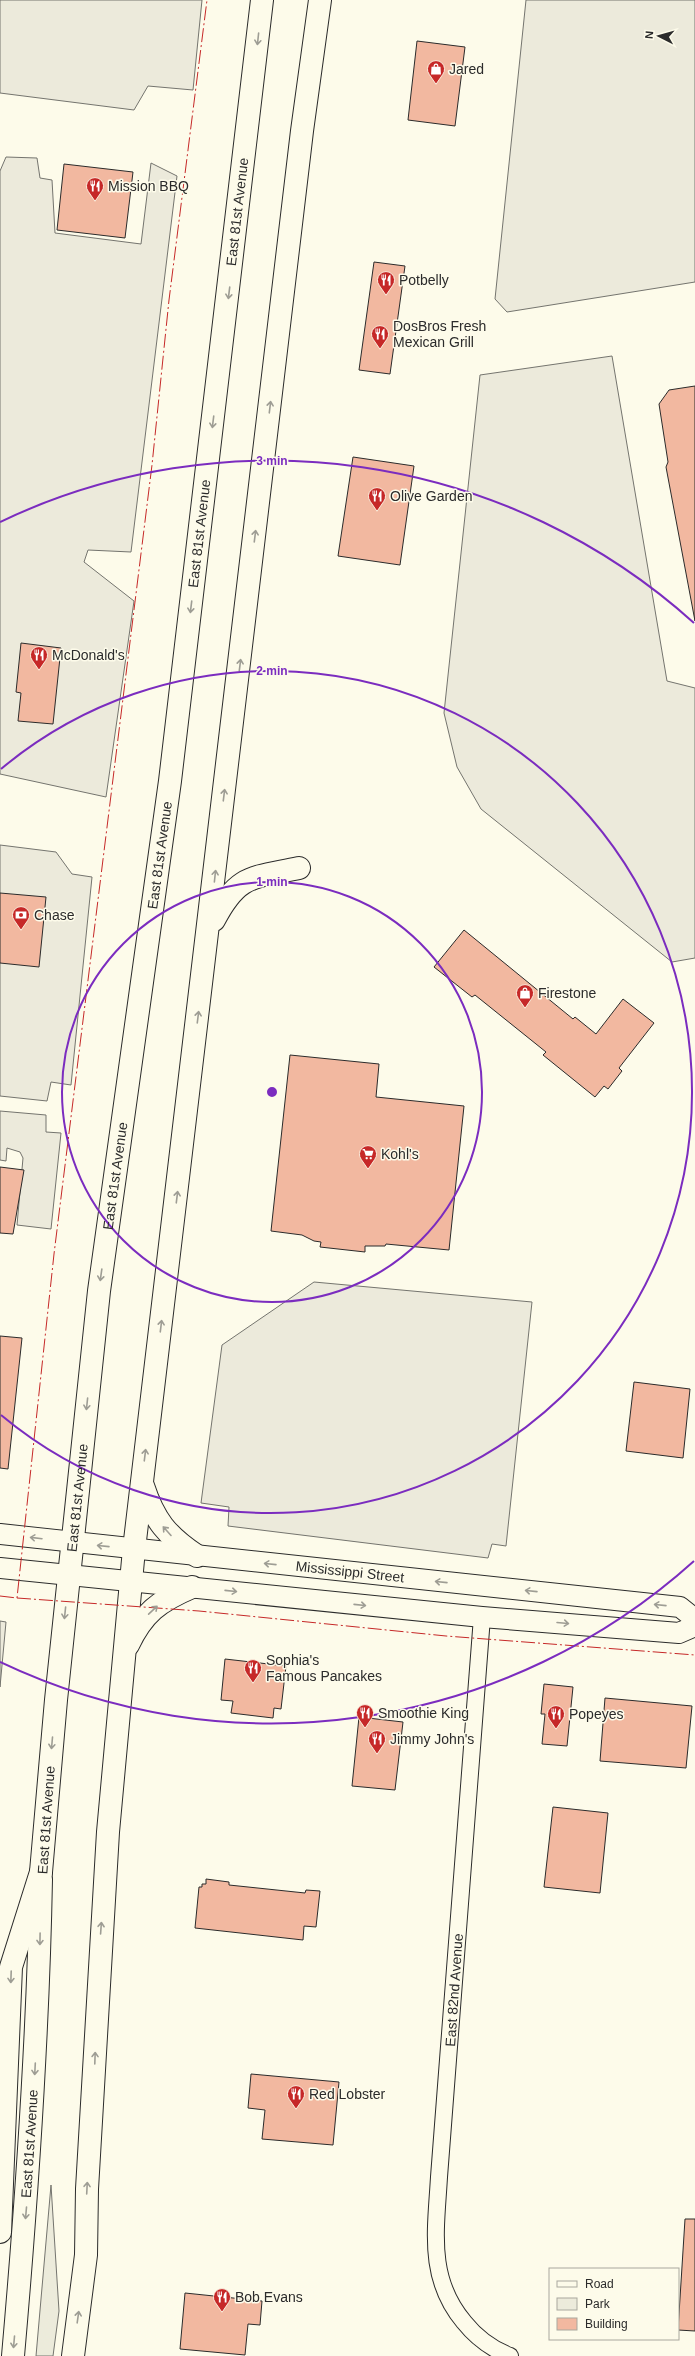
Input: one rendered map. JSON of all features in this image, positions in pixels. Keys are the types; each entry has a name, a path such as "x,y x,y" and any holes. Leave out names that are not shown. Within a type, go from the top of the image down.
{"main road":[{"name":"East 81st Avenue","path":"13,2356 32,2134 40,1969 41,1872 72,1543 99,1291 170,781 262,0"},
{"path":"73,2356 86,2255 87,2189 98,1972 108,1832 134,1549 209,928 302,131 320,0"},
{"path":"209,928 224,900 235,888 250,878 299,868"},
{"path":"142,1484 150,1509 159,1522 177,1542 197,1556"},
{"path":"124,1654 137,1626 153,1608 168,1597 192,1587"},
{"path":"0,2232 1,2164 11,1967 41,1872"}],"street":[{"name":"Mississippi Street","path":"0,1534 72,1543 680,1607 695,1619"},
{"path":"0,1568 482,1617 679,1633 695,1626"},
{"name":"East 82nd Avenue","path":"482,1617 439,2184 436,2253 444,2291 455,2311 470,2329 490,2345 510,2356"}],"green space":[{"path":"51,2185 59,2311 53,2356 36,2356"}],"shaded area":[{"path":"0,0 202,0 193,90 148,86 134,110 0,93"},
{"path":"526,0 695,0 695,282 507,312 495,299"},
{"path":"6,157 37,158 40,178 52,180 55,233 141,244 151,163 177,176 131,552 88,550 84,562 134,601 106,797 0,774 0,171"},
{"path":"612,356 667,681 695,688 695,958 672,962 481,809 457,767 444,713 480,375"},
{"path":"0,845 56,852 72,874 92,877 71,1085 51,1082 47,1101 0,1096"},
{"path":"0,1111 46,1115 46,1132 61,1133 51,1229 17,1225 23,1158 20,1152 7,1148 6,1161 0,1160"},
{"path":"314,1282 532,1302 506,1546 492,1544 488,1558 228,1526 229,1507 201,1503 222,1345"},
{"path":"0,1621 6,1622 0,1687"}],"building":[{"name":"Jared","path":"417,41 465,47 455,126 408,120"},
{"name":"Mission BBQ","path":"64,164 133,172 125,238 57,230"},
{"path":"374,262 405,266 390,374 359,370"},
{"path":"695,386 695,621 666,467 668,462 659,404 669,390"},
{"name":"Olive Garden","path":"353,457 414,466 400,565 338,556"},
{"name":"McDonald's","path":"21,643 61,648 53,724 18,721 21,693 16,692"},
{"name":"Chase","path":"0,893 46,897 39,967 0,963"},
{"name":"Firestone","path":"464,930 573,1019 575,1017 596,1034 623,999 654,1023 619,1068 622,1071 608,1089 604,1086 595,1097 543,1055 546,1052 475,995 472,997 434,967"},
{"name":"Kohl's","path":"290,1055 379,1064 376,1097 464,1106 449,1250 386,1244 385,1246 365,1246 365,1252 320,1247 321,1242 314,1241 302,1235 271,1231"},
{"path":"0,1167 24,1170 13,1234 0,1233"},
{"path":"0,1336 22,1338 8,1469 0,1468"},
{"path":"634,1382 690,1389 683,1458 626,1451"},
{"name":"Sophia's Famous Pancakes","path":"225,1659 286,1666 281,1709 274,1708 273,1718 231,1713 233,1701 221,1700"},
{"name":"Popeyes","path":"544,1684 573,1687 567,1746 542,1744 545,1714 541,1714"},
{"path":"605,1698 692,1706 686,1768 600,1761"},
{"name":"Jimmy John's","path":"359,1717 403,1722 395,1790 352,1786"},
{"path":"553,1807 608,1813 600,1893 544,1887"},
{"path":"206,1879 229,1882 229,1885 305,1893 306,1890 320,1891 316,1927 304,1926 303,1940 195,1928 199,1887 202,1887 202,1884 206,1884"},
{"name":"Red Lobster","path":"251,2074 339,2082 333,2145 262,2139 265,2110 248,2108"},
{"path":"685,2219 695,2219 695,2331 679,2330"},
{"name":"Bob Evans","path":"185,2293 262,2301 260,2325 248,2324 245,2355 180,2349"}],"power":[{"path":"0,1596 17,1598 54,1254 152,465 169,300 207,0"},
{"path":"17,1598 199,1611 446,1636 695,1655"}],"place":[{"name":"Jared","path":"436,84"},
{"name":"Mission BBQ","path":"95,201"},
{"name":"Potbelly","path":"386,295"},
{"name":"DosBros Fresh Mexican Grill","path":"380,349"},
{"name":"Olive Garden","path":"377,511"},
{"name":"McDonald's","path":"39,670"},
{"name":"Chase","path":"21,930"},
{"name":"Firestone","path":"525,1008"},
{"name":"Kohl's","path":"368,1169"},
{"name":"Sophia's Famous Pancakes","path":"253,1683"},
{"name":"Smoothie King","path":"365,1728"},
{"name":"Popeyes","path":"556,1729"},
{"name":"Jimmy John's","path":"377,1754"},
{"name":"Red Lobster","path":"296,2109"},
{"name":"Bob Evans","path":"222,2312"}]}
